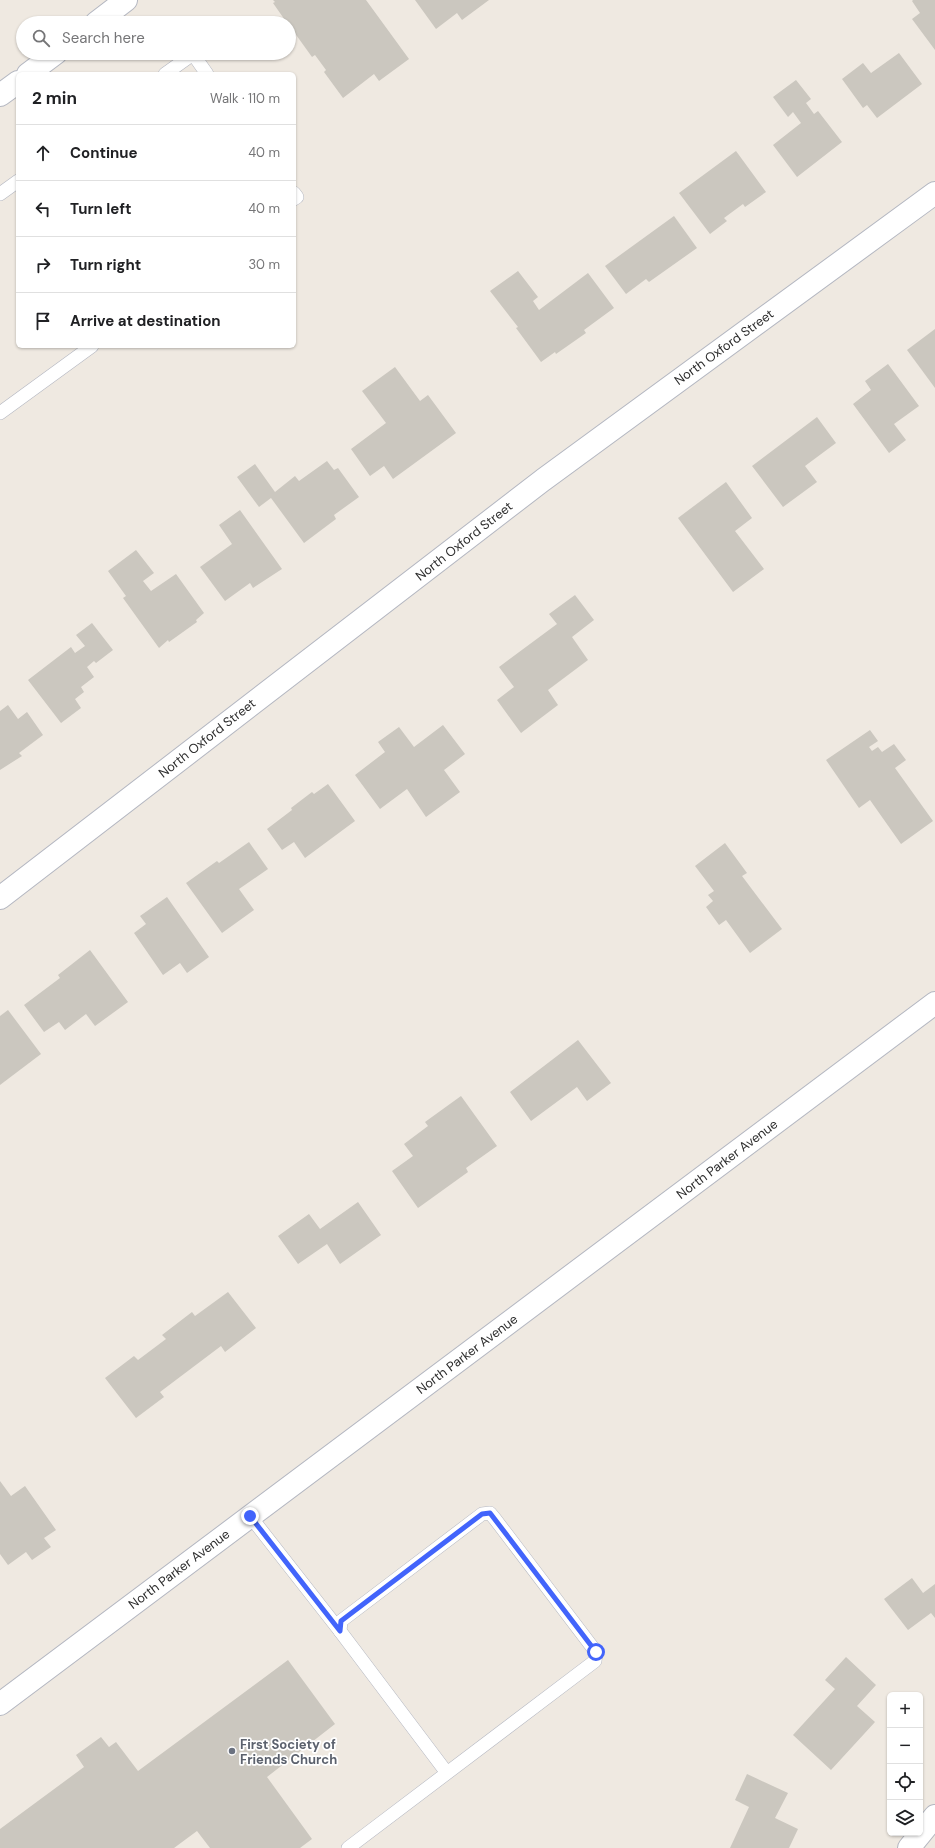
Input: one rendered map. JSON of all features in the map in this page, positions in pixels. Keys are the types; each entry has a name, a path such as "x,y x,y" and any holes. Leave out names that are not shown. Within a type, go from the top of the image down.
{"street":[{"path":"105,16 126,0"},
{"path":"31,72 47,60"},
{"path":"0,95 16,83"},
{"name":"North Oxford Street","path":"0,898 544,480 935,192"},
{"name":"North Parker Avenue","path":"0,1704 935,1003"},
{"path":"910,1848 935,1816"}],"lane":[{"path":"168,72 185,60"},
{"path":"197,60 206,72"},
{"path":"0,194 16,182"},
{"path":"0,413 89,348"},
{"path":"340,1631 341,1621 482,1514 490,1513 596,1652 595,1661 348,1848"},
{"path":"250,1516 340,1631 447,1773"}],"building":[{"path":"273,0 366,0 409,59 379,81 374,74 343,98 324,72 326,70 315,55 312,57 296,35 296,16 282,16 273,3 275,2"},
{"path":"415,0 489,0 462,20 457,13 436,29"},
{"path":"935,0 935,50 912,19 920,13 912,1"},
{"path":"899,53 922,84 877,118 867,105 863,108 842,79 863,63 871,73"},
{"path":"796,80 811,99 806,103 814,114 818,111 842,142 797,177 773,145 801,123 793,112 788,117 773,97"},
{"path":"736,151 766,192 745,207 743,204 724,218 727,221 710,234 679,193"},
{"path":"674,216 697,248 649,282 646,279 626,294 605,266"},
{"path":"518,271 538,297 533,301 539,310 588,273 614,308 584,330 586,333 556,354 555,352 541,362 516,328 518,327 490,291"},
{"path":"935,329 935,388 907,350"},
{"path":"888,364 919,406 894,424 906,440 889,453 853,404 871,390 865,381"},
{"path":"395,367 420,401 428,395 456,433 393,479 384,466 370,476 351,449 386,423 362,391"},
{"path":"817,417 836,443 805,466 817,482 783,507 752,466"},
{"path":"327,461 334,470 338,468 359,497 334,515 336,519 304,543 271,498 259,507 237,477 255,464 275,492 295,476 299,481"},
{"path":"726,482 752,518 735,531 764,569 733,592 678,518"},
{"path":"240,510 282,569 253,588 250,583 225,601 200,567 232,544 219,525"},
{"path":"136,550 154,573 143,581 151,591 176,574 204,613 196,620 197,622 169,642 168,640 159,648 123,598 126,596 108,571"},
{"path":"575,595 594,620 572,637 588,660 548,690 558,705 521,733 497,700 514,687 499,667 557,624 549,614"},
{"path":"92,623 113,650 96,663 94,661 87,667 94,677 81,687 84,692 75,699 81,708 61,723 28,680 71,647 75,653 85,646 76,635"},
{"path":"8,705 18,719 27,712 43,735 19,753 22,756 0,770 0,711"},
{"path":"443,725 465,754 444,770 460,792 426,817 407,789 380,809 355,775 385,752 378,742 399,727 414,747"},
{"path":"870,730 878,741 869,747 872,751 878,747 882,752 894,744 906,760 895,768 933,821 901,844 870,800 859,808 826,760"},
{"path":"328,784 355,821 305,858 294,842 282,850 267,829 292,810 291,808 312,792 314,794"},
{"path":"249,842 268,869 239,889 254,910 222,933 186,883 217,861 219,863"},
{"path":"725,843 747,873 742,876 782,929 750,953 726,920 719,925 706,907 713,901 708,895 714,891 695,866"},
{"path":"167,897 209,957 187,973 180,963 163,975 134,933 146,924 140,916"},
{"path":"90,950 128,1002 95,1026 86,1014 65,1030 59,1022 44,1032 24,1005 60,978 58,975"},
{"path":"8,1010 41,1054 0,1085 0,1016"},
{"path":"578,1040 611,1083 587,1101 577,1087 531,1121 510,1092"},
{"path":"461,1096 497,1146 466,1168 468,1172 418,1208 392,1171 413,1156 404,1144 428,1126 425,1122"},
{"path":"358,1202 381,1235 340,1264 327,1244 298,1264 278,1236 309,1214 320,1229"},
{"path":"228,1292 256,1328 225,1352 221,1346 160,1392 164,1397 136,1418 105,1378 134,1356 138,1360 166,1339 162,1335 192,1312 195,1316"},
{"path":"0,1481 11,1496 25,1486 56,1530 44,1538 51,1547 32,1560 26,1552 8,1565 0,1554"},
{"path":"912,1578 923,1593 935,1584 935,1618 931,1613 908,1630 884,1599"},
{"path":"846,1657 876,1685 857,1706 875,1722 831,1770 793,1735 835,1689 825,1680"},
{"name":"First Society of Friends Church","path":"288,1660 335,1724 267,1777 312,1839 300,1848 210,1848 197,1831 174,1848 0,1848 0,1829 84,1767 76,1755 101,1737 109,1747 116,1742 138,1771"},
{"path":"747,1774 788,1793 775,1818 798,1829 789,1848 730,1848 749,1807 735,1800"}],"place":[{"name":"First Society of Friends Church","path":"232,1751"}],"route":[{"path":"250,1516 340,1631 339,1626 341,1621 482,1514 490,1513 596,1652"}]}
